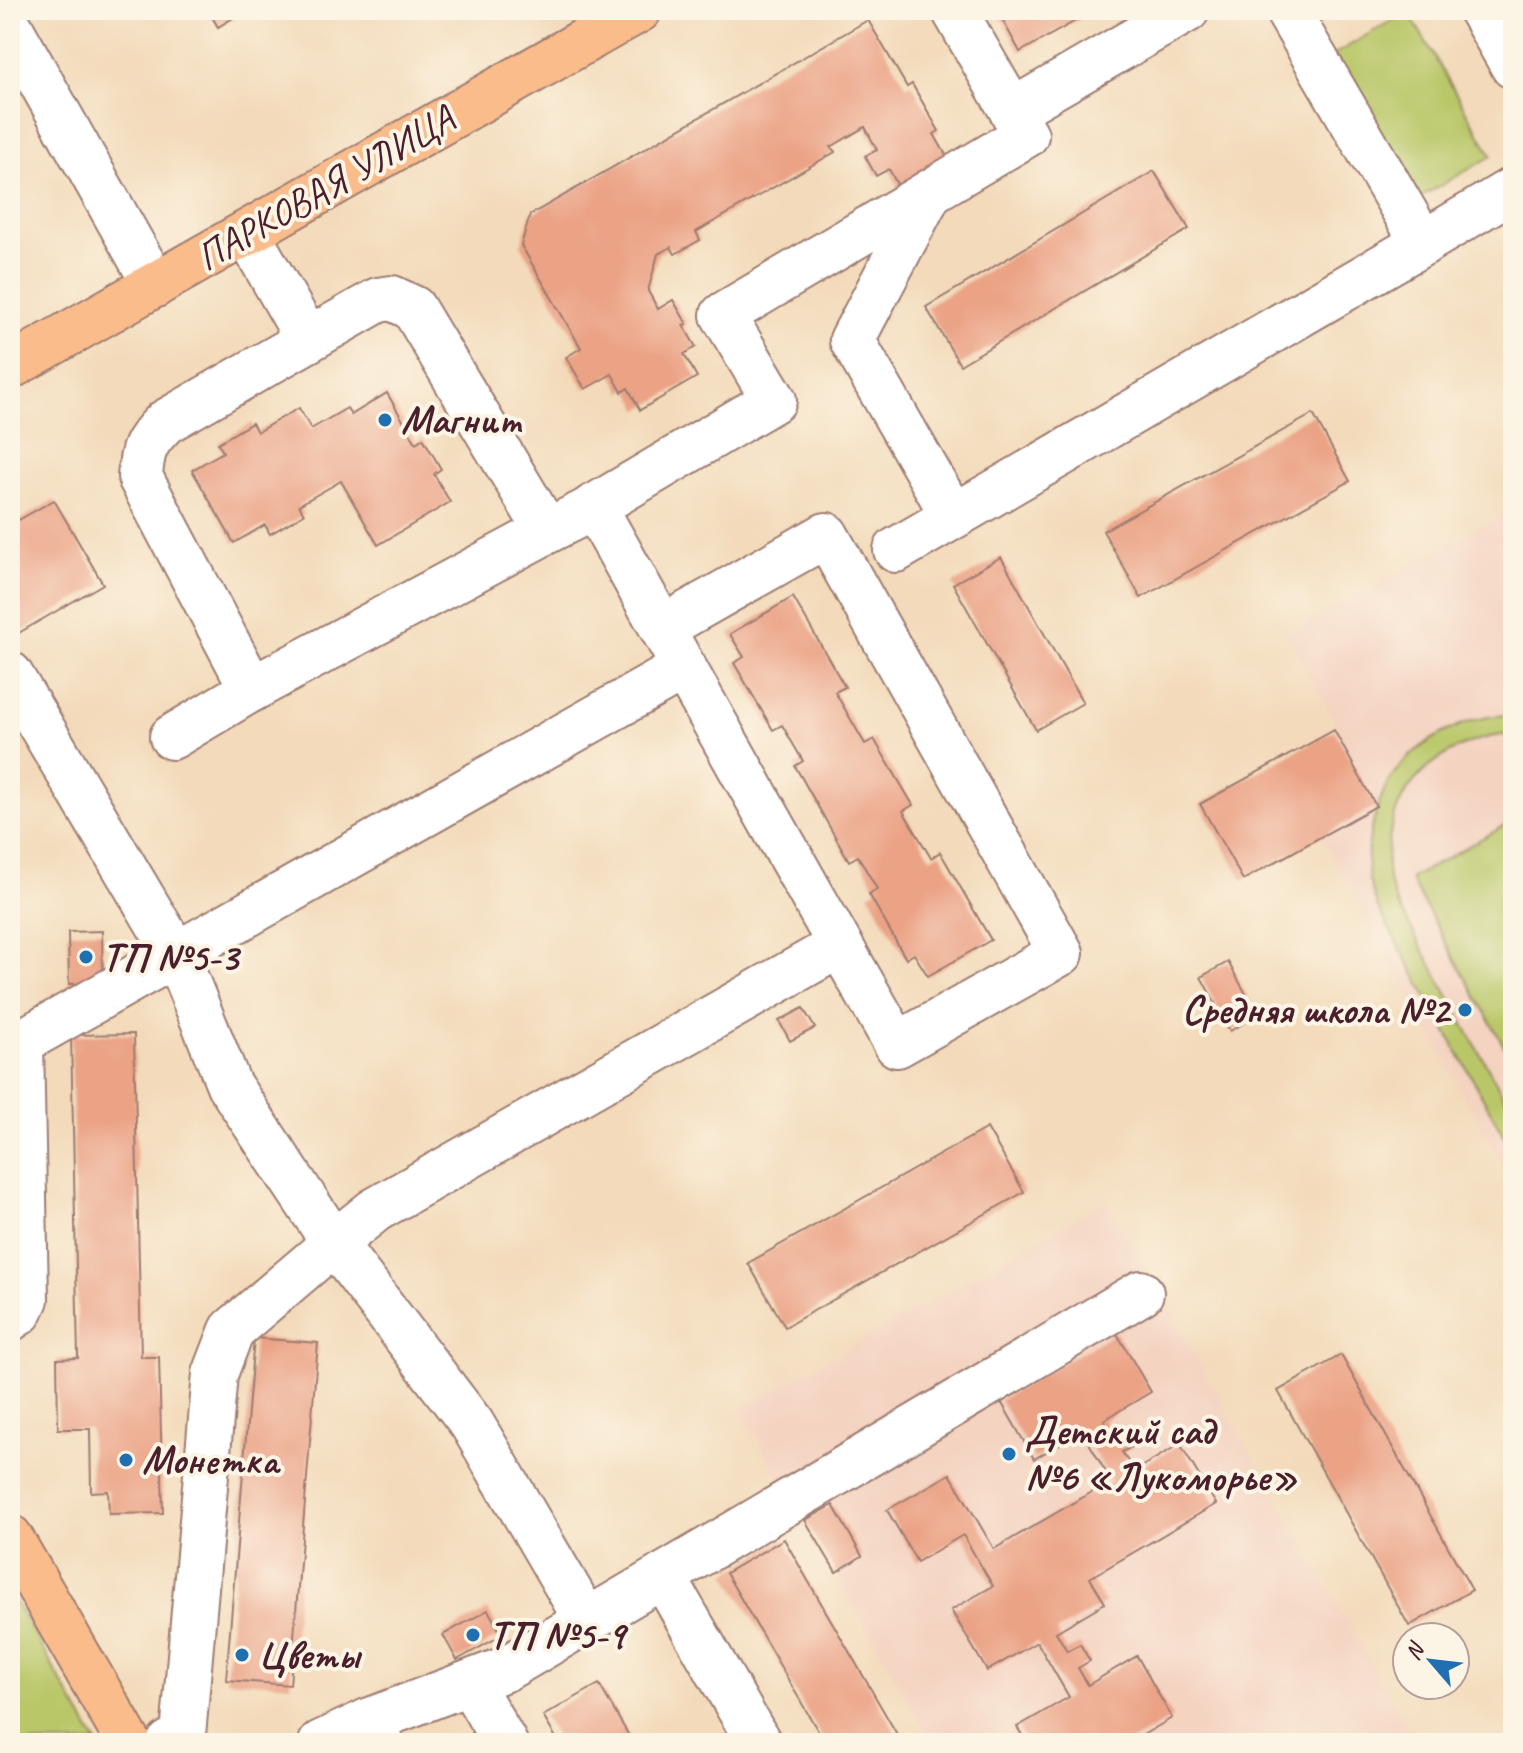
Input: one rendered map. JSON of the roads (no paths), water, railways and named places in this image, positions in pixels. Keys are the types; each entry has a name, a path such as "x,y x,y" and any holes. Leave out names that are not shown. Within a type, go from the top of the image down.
{"main road":[{"name":"ПАРКОВАЯ УЛИЦА","path":"10,367 639,10"},
{"path":"10,1537 129,1743"}],"lane":[{"path":"37,10 10,26 90,149 155,285"},
{"path":"172,737 252,689 594,506 774,400 723,315 1026,135 954,10"},
{"path":"1012,111 1187,10"},
{"path":"1287,10 1423,243"},
{"path":"1481,10 1513,66"},
{"path":"930,192 852,340 953,516"},
{"path":"896,550 1423,243 1510,198"},
{"path":"247,233 308,340"},
{"path":"252,689 140,477 142,452 165,422 378,300 392,298 413,308 547,531"},
{"path":"594,506 684,668 897,1045 1061,953 826,535 662,628"},
{"path":"10,1319 20,1312 26,1299 21,1042 684,668"},
{"path":"10,674 176,954 229,1085 334,1243 472,1424 587,1621"},
{"path":"169,1743 183,1735 215,1374 232,1330 375,1210 840,945"},
{"path":"321,1743 374,1732 470,1683 505,1669 1141,1293"},
{"path":"663,1576 759,1743"},
{"path":"470,1683 505,1743"}],"place":[{"name":"Магнит","path":"385,420"},
{"name":"ТП №5-3","path":"86,957"},
{"name":"Средняя школа №2","path":"1465,1010"},
{"name":"Детский сад №6 «Лукоморье»","path":"1009,1454"},
{"name":"Монетка","path":"126,1460"},
{"name":"ТП №5-9","path":"473,1635"},
{"name":"Цветы","path":"242,1655"}]}
